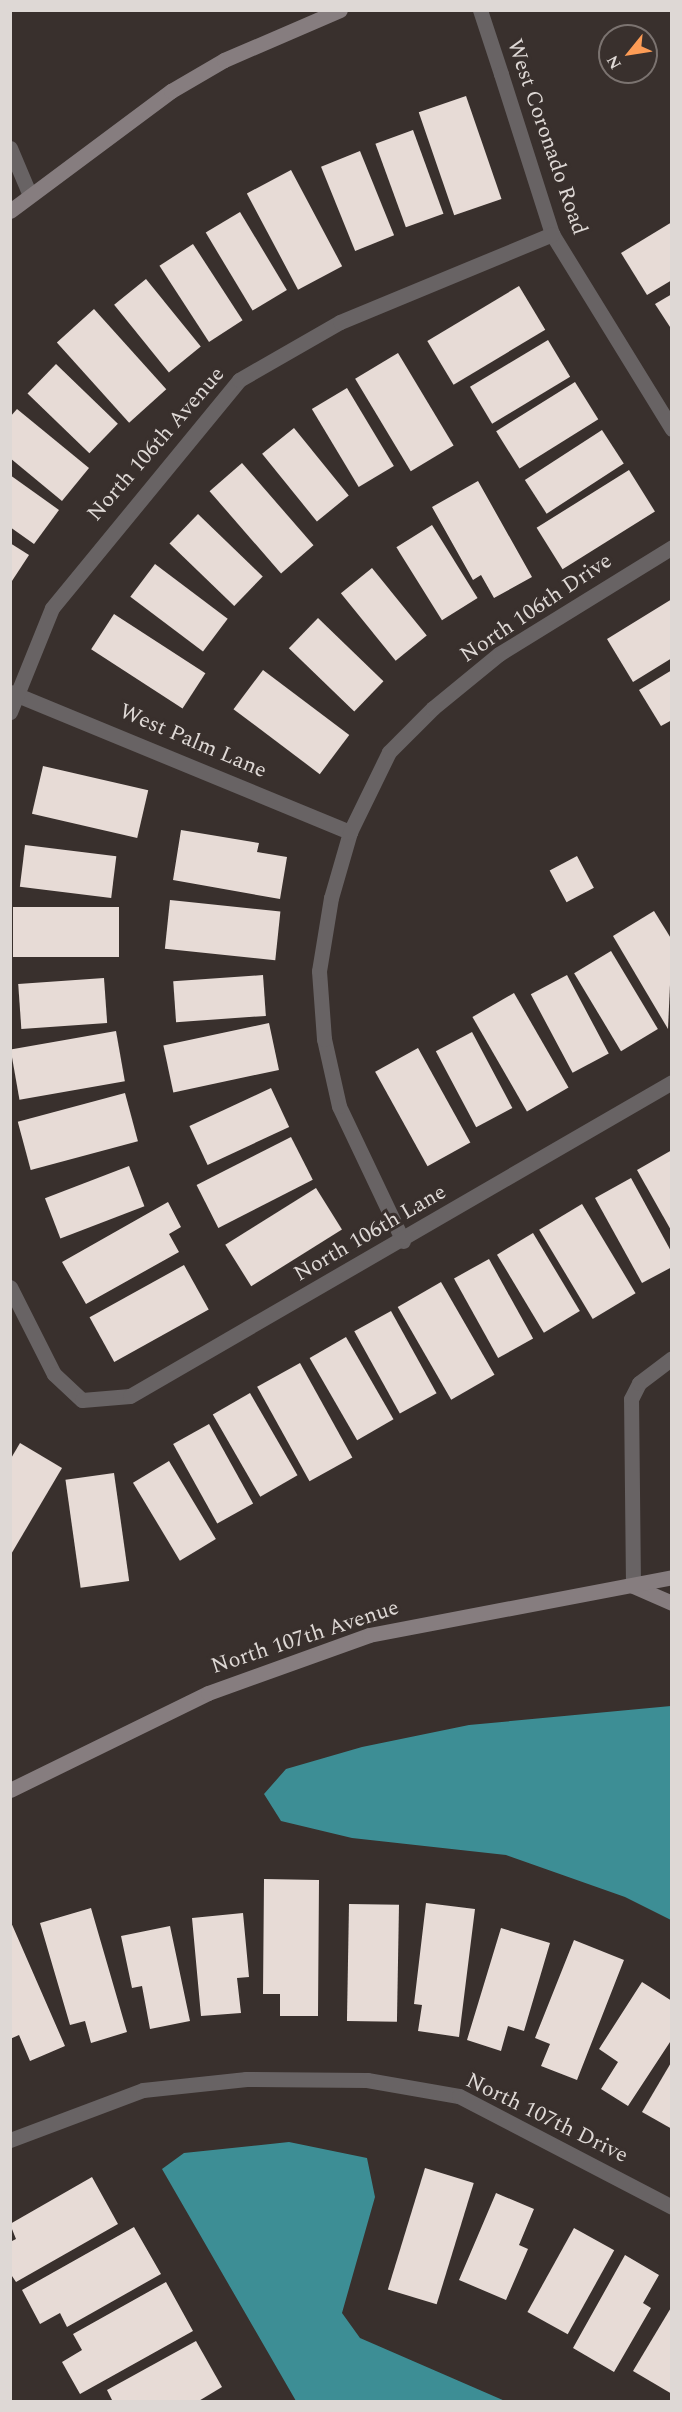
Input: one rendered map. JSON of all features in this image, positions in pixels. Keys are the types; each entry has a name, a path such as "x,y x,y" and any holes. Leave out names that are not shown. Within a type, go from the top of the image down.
{"main road":[{"path":"10,211 29,193 171,90 224,60 340,10"},
{"name":"North 107th Avenue","path":"10,1790 208,1693 369,1635 672,1577"},
{"path":"633,1586 672,1603"}],"street":[{"name":"West Coronado Road","path":"480,10 552,234 672,429"},
{"path":"10,148 29,193"},
{"path":"10,184 29,193"},
{"name":"North 106th Avenue","path":"10,712 13,688 52,608 239,380 340,322 552,234"},
{"name":"North 106th Drive","path":"403,1241 339,1106 324,1039 319,971 331,898 350,832 388,752 433,708 499,654 672,547"},
{"name":"West Palm Lane","path":"13,688 350,832"},
{"name":"North 106th Lane","path":"10,1287 54,1374 82,1400 130,1396 403,1241 672,1082"},
{"path":"633,1586 631,1399 639,1383 672,1358"},
{"name":"North 107th Drive","path":"10,2140 143,2090 246,2079 367,2080 459,2096 672,2207"}],"water":[{"path":"671,1706 671,1920 625,1897 506,1855 352,1838 281,1821 264,1794 286,1769 362,1747 469,1725"},
{"path":"289,2142 367,2158 375,2197 342,2313 360,2338 505,2401 296,2401 162,2169 184,2153"}],"building":[{"path":"466,96 501,199 454,215 419,112"},
{"path":"413,130 443,214 406,227 375,144"},
{"path":"360,151 394,235 355,251 321,167"},
{"path":"291,170 342,266 298,290 247,193"},
{"path":"240,212 287,290 253,311 206,233"},
{"path":"672,222 672,280 647,295 621,253"},
{"path":"193,244 243,320 209,342 159,266"},
{"path":"146,279 201,347 169,372 114,305"},
{"path":"519,286 545,330 454,385 427,341"},
{"path":"672,294 672,330 655,304"},
{"path":"94,309 166,389 129,423 57,342"},
{"path":"548,340 570,377 492,424 470,387"},
{"path":"398,353 454,446 411,471 355,379"},
{"path":"56,364 118,424 89,453 28,393"},
{"path":"575,382 598,419 519,469 496,431"},
{"path":"347,388 394,466 359,487 312,409"},
{"path":"17,409 89,468 62,501 10,458 10,417"},
{"path":"294,428 349,496 317,521 262,454"},
{"path":"602,430 624,464 547,514 525,480"},
{"path":"242,463 314,545 281,573 210,491"},
{"path":"629,470 655,512 563,569 537,528"},
{"path":"10,475 59,510 34,544 10,527"},
{"path":"478,481 532,577 494,598 481,575 473,580 432,507"},
{"path":"198,514 263,577 234,606 170,543"},
{"path":"432,525 478,598 442,620 396,547"},
{"path":"10,543 29,555 10,584"},
{"path":"155,564 228,619 203,652 130,597"},
{"path":"372,568 427,636 396,661 341,593"},
{"path":"672,599 672,658 633,682 607,639"},
{"path":"114,614 205,673 183,709 91,649"},
{"path":"318,618 383,681 354,711 289,648"},
{"path":"263,670 349,735 320,774 234,709"},
{"path":"672,670 672,720 661,726 639,690"},
{"path":"43,766 148,790 137,838 32,814"},
{"path":"181,830 259,843 257,852 287,857 280,899 173,880"},
{"path":"25,845 116,856 111,898 20,887"},
{"path":"577,856 594,888 567,902 550,871"},
{"path":"170,900 280,912 275,960 165,949"},
{"path":"13,907 119,907 119,957 13,957"},
{"path":"654,911 672,940 668,1029 613,936"},
{"path":"611,951 658,1029 621,1051 574,973"},
{"path":"263,975 266,1016 176,1022 173,981"},
{"path":"567,975 609,1054 573,1073 531,994"},
{"path":"104,978 107,1023 21,1029 18,984"},
{"path":"514,993 568,1087 527,1111 472,1017"},
{"path":"269,1023 279,1070 173,1092 163,1045"},
{"path":"116,1031 125,1081 19,1100 11,1050"},
{"path":"472,1032 512,1108 476,1127 436,1051"},
{"path":"418,1048 470,1142 428,1166 375,1072"},
{"path":"271,1088 289,1127 208,1165 189,1126"},
{"path":"125,1093 138,1141 31,1170 18,1122"},
{"path":"291,1137 313,1180 218,1228 197,1185"},
{"path":"672,1150 672,1232 637,1170"},
{"path":"129,1166 144,1206 60,1238 45,1198"},
{"path":"631,1178 672,1253 672,1267 642,1283 595,1198"},
{"path":"316,1188 342,1230 251,1286 225,1245"},
{"path":"168,1202 181,1227 169,1234 179,1252 86,1304 62,1262"},
{"path":"582,1204 636,1293 593,1319 539,1230"},
{"path":"533,1233 580,1311 544,1333 497,1255"},
{"path":"489,1259 533,1339 498,1358 454,1278"},
{"path":"184,1265 209,1310 114,1362 90,1317"},
{"path":"441,1282 494,1375 451,1400 398,1307"},
{"path":"391,1311 437,1393 400,1414 354,1331"},
{"path":"346,1337 394,1419 357,1440 310,1358"},
{"path":"300,1363 352,1457 310,1481 257,1387"},
{"path":"250,1393 298,1475 260,1497 213,1414"},
{"path":"209,1424 253,1504 217,1523 173,1444"},
{"path":"20,1443 62,1468 10,1556 10,1460"},
{"path":"169,1461 216,1539 180,1561 133,1483"},
{"path":"114,1473 129,1581 81,1588 65,1480"},
{"path":"264,1879 319,1880 318,2016 280,2016 280,1994 263,1994"},
{"path":"426,1903 475,1909 459,2037 418,2031 422,2005 414,2004"},
{"path":"349,1904 399,1905 397,2022 347,2021"},
{"path":"91,1908 127,2032 91,2043 85,2021 70,2025 40,1923"},
{"path":"243,1913 249,1977 237,1978 241,2013 201,2016 192,1918"},
{"path":"10,1920 65,2046 30,2061 19,2035 10,2039"},
{"path":"170,1926 190,2021 150,2029 142,1986 132,1988 121,1936"},
{"path":"501,1928 550,1943 524,2031 508,2026 501,2051 467,2040"},
{"path":"574,1940 624,1960 577,2080 541,2066 550,2044 535,2038"},
{"path":"642,1982 672,2001 672,2039 628,2106 601,2089 618,2062 599,2049"},
{"path":"672,2061 672,2129 642,2112"},
{"path":"425,2168 474,2183 437,2304 388,2289"},
{"path":"92,2177 118,2224 16,2282 10,2273 10,2242 16,2239 10,2224"},
{"path":"496,2193 534,2209 519,2245 528,2249 506,2300 459,2280"},
{"path":"134,2227 161,2274 67,2327 60,2313 40,2324 22,2290"},
{"path":"574,2228 614,2250 568,2334 527,2312"},
{"path":"625,2255 659,2275 643,2303 651,2308 614,2372 573,2348"},
{"path":"166,2282 193,2331 80,2394 62,2362 82,2350 73,2334"},
{"path":"672,2306 672,2394 633,2371"},
{"path":"196,2341 222,2387 197,2402 113,2402 107,2390"}]}
